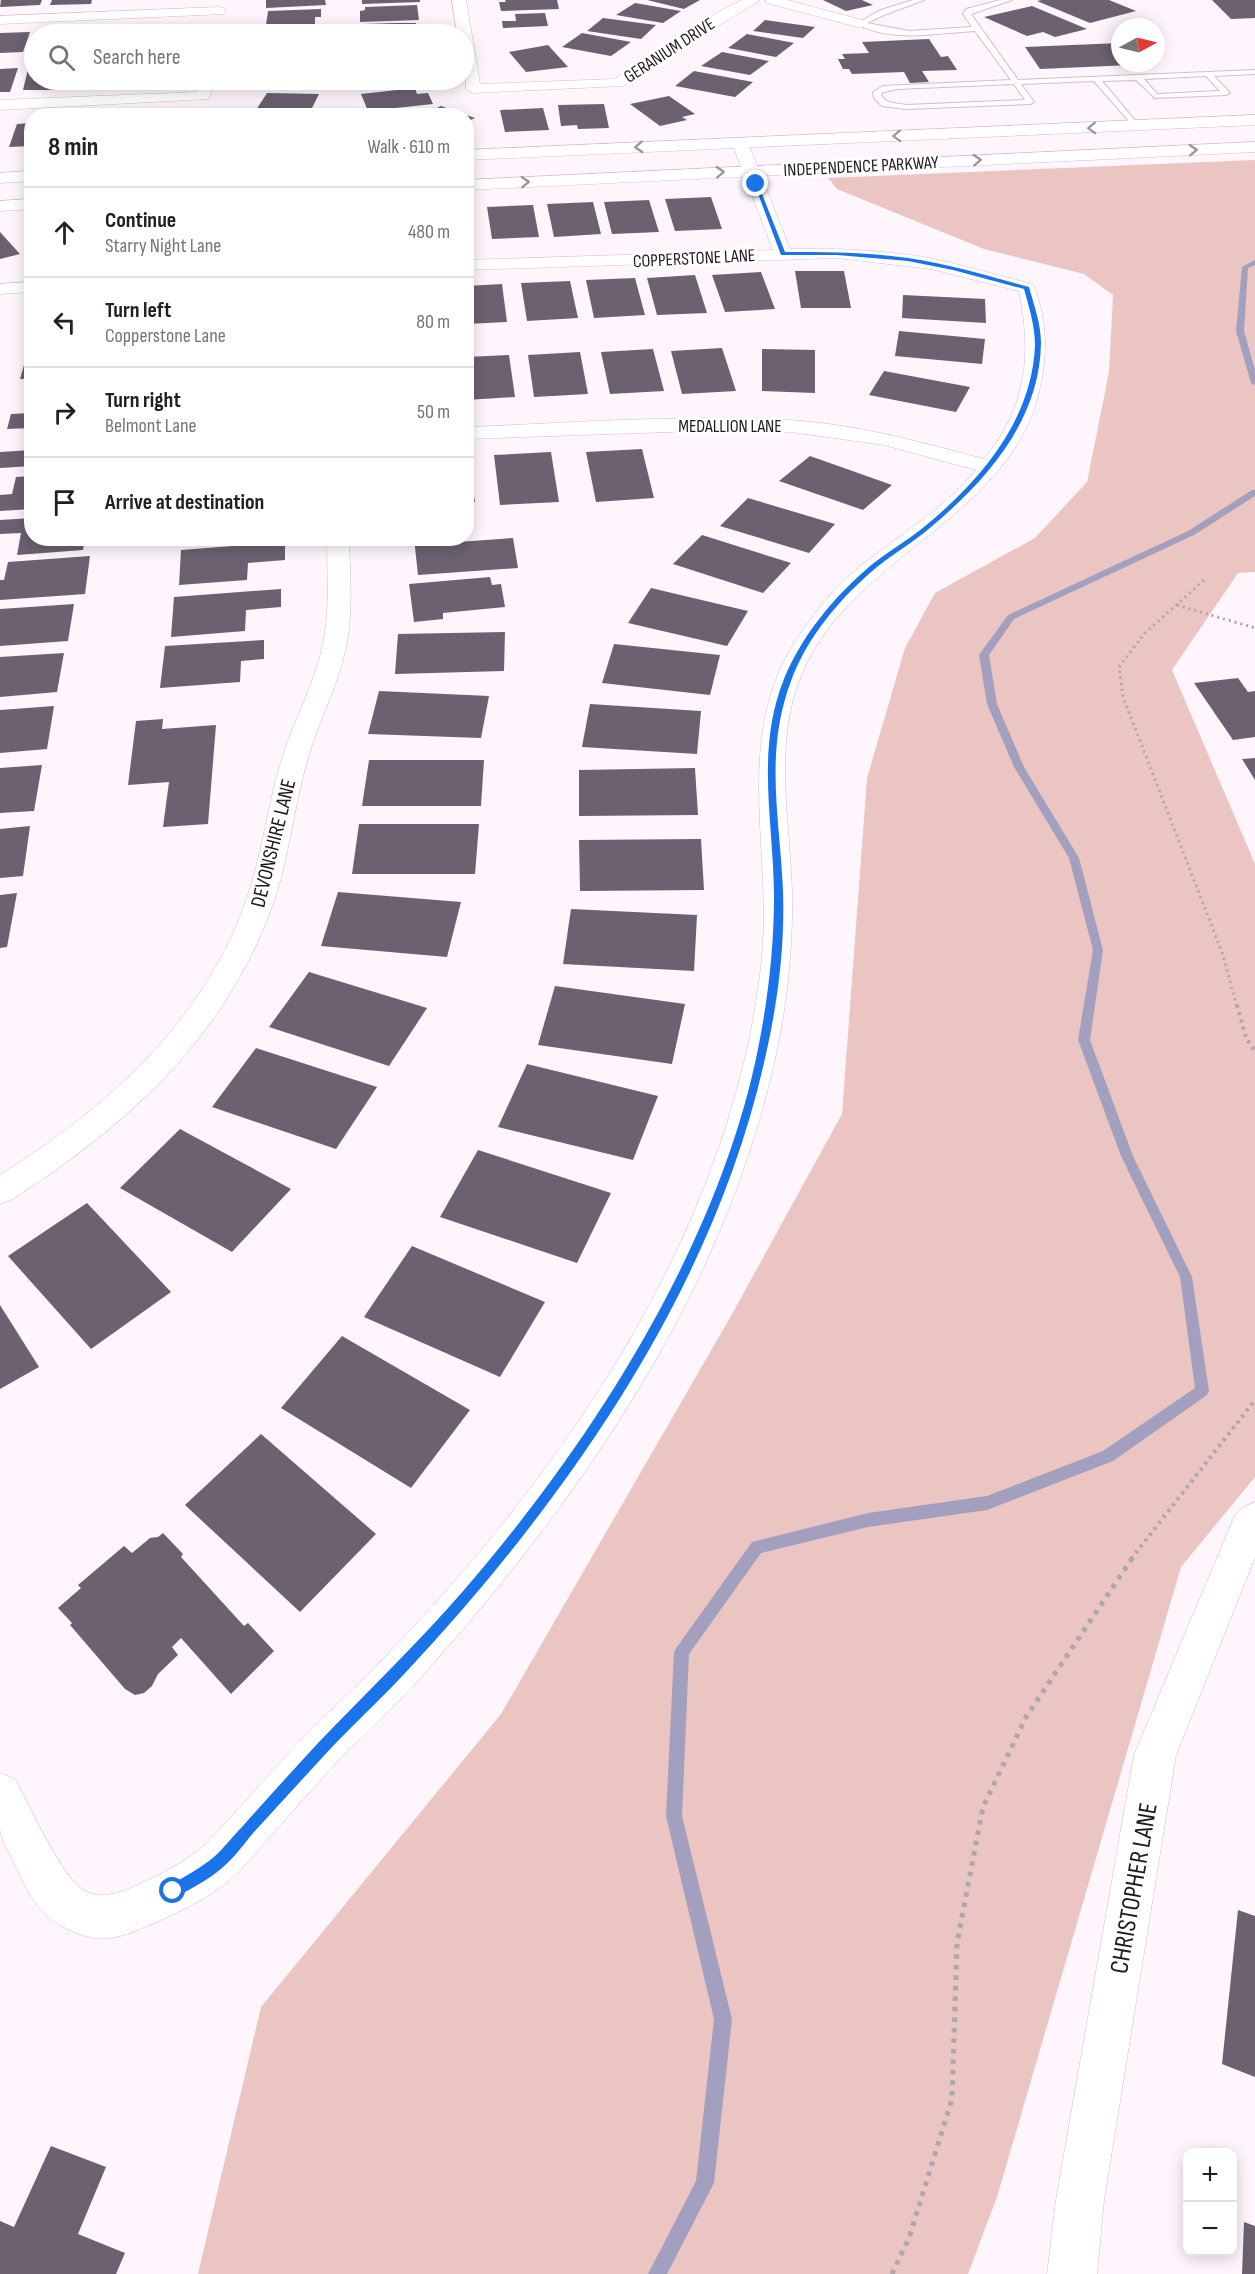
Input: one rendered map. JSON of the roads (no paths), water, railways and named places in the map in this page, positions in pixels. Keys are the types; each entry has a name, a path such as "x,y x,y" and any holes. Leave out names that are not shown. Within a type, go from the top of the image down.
{"main road":[{"name":"INDEPENDENCE PARKWAY","path":"474,155 1255,120"},
{"path":"1135,126 1156,152"},
{"name":"INDEPENDENCE PARKWAY","path":"474,185 1255,147"},
{"path":"0,178 24,176"},
{"path":"0,206 24,204"}],"street":[{"name":"GERANIUM DRIVE","path":"459,0 463,24"},
{"name":"GERANIUM DRIVE","path":"474,89 618,83 728,13 753,0"},
{"path":"772,0 861,24"},
{"path":"0,20 219,11"},
{"path":"0,105 204,96 205,90"},
{"path":"740,143 783,254"},
{"name":"COPPERSTONE LANE","path":"474,265 837,253 908,260 953,268 1027,288 1035,316 1038,344 1033,384 1017,425 990,467"},
{"path":"0,289 24,288"},
{"name":"MEDALLION LANE","path":"474,433 728,424 791,426 885,439 990,467"},
{"path":"0,1794 46,1883 68,1907 80,1913 111,1917 173,1891 217,1864 324,1746 402,1668 471,1591 532,1516 585,1442 630,1371 669,1302 700,1236 730,1162 762,1053 775,966 779,894 770,766 773,736 787,680 815,629 852,586 950,508 990,467"},
{"name":"DEVONSHIRE LANE","path":"0,1191 73,1144 142,1086 170,1056 209,1005 242,946 267,880 295,759 331,661 338,617 338,546"},
{"name":"CHRISTOPHER LANE","path":"1072,2274 1080,2200 1155,1755 1248,1528 1255,1520"}],"lane":[{"path":"861,24 881,13 920,0"},
{"path":"1008,0 969,11 967,14 977,29 1016,82 1030,102 906,107 885,104 878,98 877,92 883,88 897,87 1016,82 1096,79 1255,72"},
{"path":"861,24 888,31 909,33 977,29"},
{"path":"1138,77 1155,96 1226,93 1208,74"},
{"path":"1096,79 1135,126"}],"waterway":[{"path":"1255,262 1245,267 1240,331 1255,383"},
{"path":"657,2274 705,2183 723,2019 674,1816 682,1652 757,1547 868,1520 987,1503 1108,1456 1202,1391 1186,1277 1127,1156 1084,1040 1098,950 1074,858 1019,767 992,704 984,655 1011,617 1191,533 1255,492"}]}
